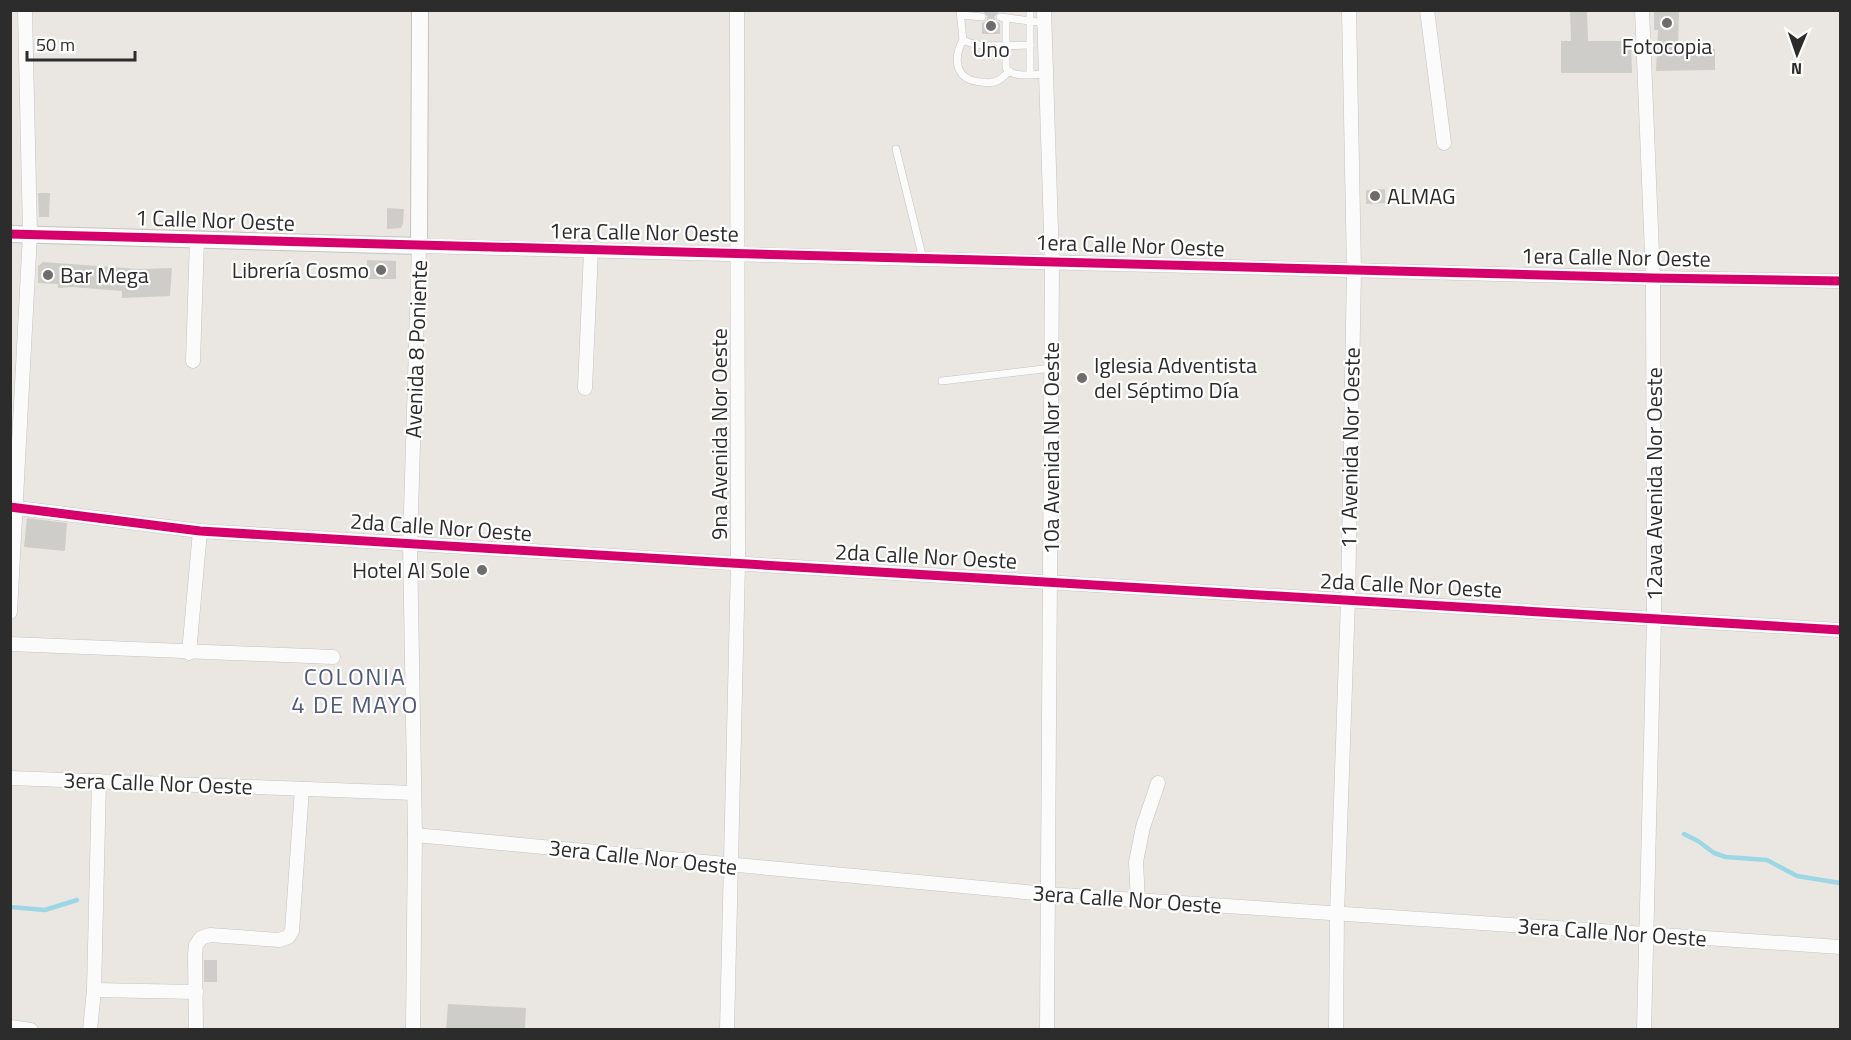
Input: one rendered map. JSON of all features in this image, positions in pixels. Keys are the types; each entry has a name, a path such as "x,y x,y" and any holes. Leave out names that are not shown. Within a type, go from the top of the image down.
{"street":[{"path":"10,612 13,507 30,234 25,10"},
{"name":"Avenida 8 Poniente","path":"413,1029 415,835 410,544 418,246 420,10"},
{"name":"9na Avenida Nor Oeste","path":"728,1029 738,564 737,10"},
{"name":"11 Avenida Nor Oeste","path":"1336,1029 1337,914 1348,600 1354,270 1349,10"},
{"path":"1427,10 1444,143"},
{"name":"12ava Avenida Nor Oeste","path":"1642,10 1653,278 1654,618 1644,1029"},
{"name":"10a Avenida Nor Oeste","path":"1045,17 1052,262 1047,1029"},
{"name":"1 Calle Nor Oeste","path":"10,234 418,246"},
{"path":"193,361 197,239"},
{"name":"1era Calle Nor Oeste","path":"418,246 1840,281"},
{"path":"585,388 591,250"},
{"name":"2da Calle Nor Oeste","path":"13,507 200,531 1840,630"},
{"path":"189,653 200,531"},
{"path":"10,644 333,657"},
{"name":"3era Calle Nor Oeste","path":"10,778 414,793"},
{"path":"90,1029 94,990 99,781"},
{"path":"1138,900 1136,862 1143,827 1158,783"},
{"path":"196,1029 195,955 196,945 201,938 210,936 279,940 288,937 292,931 302,789"},
{"name":"3era Calle Nor Oeste","path":"415,835 1047,894 1840,947"},
{"path":"94,990 196,992"},
{"path":"10,1027 31,1029"}],"lane":[{"path":"1030,10 1030,74"},
{"path":"982,17 961,13 963,40 958,49 956,61 960,72 975,82 987,83 996,82 1009,72"},
{"path":"1045,17 1030,20 1003,17 1006,68 1009,72 1046,74"},
{"path":"963,40 970,44 1030,45"},
{"path":"896,149 923,259"},
{"path":"942,381 1052,368"}],"building":[{"name":"Uno","path":"982,10 1000,10 994,17 1000,23 1000,34 982,34 982,23 988,17"},
{"path":"1570,10 1587,10 1588,41 1631,41 1632,73 1561,73 1561,41 1571,41"},
{"path":"1654,10 1679,10 1678,50 1715,49 1715,70 1656,71 1658,30 1654,30"},
{"name":"ALMAG","path":"1385,189 1385,203 1366,204 1366,190"},
{"path":"38,193 50,193 49,217 39,217"},
{"path":"387,208 404,209 401,228 387,229"},
{"name":"Librería Cosmo","path":"367,260 396,261 396,279 367,279"},
{"path":"43,262 139,269 172,268 170,296 122,298 122,291 58,288 58,284 38,283 38,266"},
{"path":"27,518 67,523 65,551 24,547"},
{"path":"204,960 217,960 217,982 204,982"},
{"path":"448,1004 526,1008 525,1029 446,1029"}],"waterway":[{"path":"1684,834 1714,853 1726,857 1767,860 1797,876 1840,883"},
{"path":"10,907 45,910 77,900"}],"cycle path":[{"path":"10,234 1653,278 1840,281"},
{"path":"10,507 200,531 1840,630"}],"place":[{"name":"Fotocopia","path":"1667,23"},
{"name":"Uno","path":"991,26"},
{"name":"ALMAG","path":"1375,196"},
{"name":"Librería Cosmo","path":"381,270"},
{"name":"Bar Mega","path":"48,275"},
{"name":"Iglesia Adventista del Séptimo Día","path":"1082,378"},
{"name":"Hotel Al Sole","path":"482,570"}],"district":[{"name":"COLONIA 4 DE MAYO","path":"355,691"}]}
